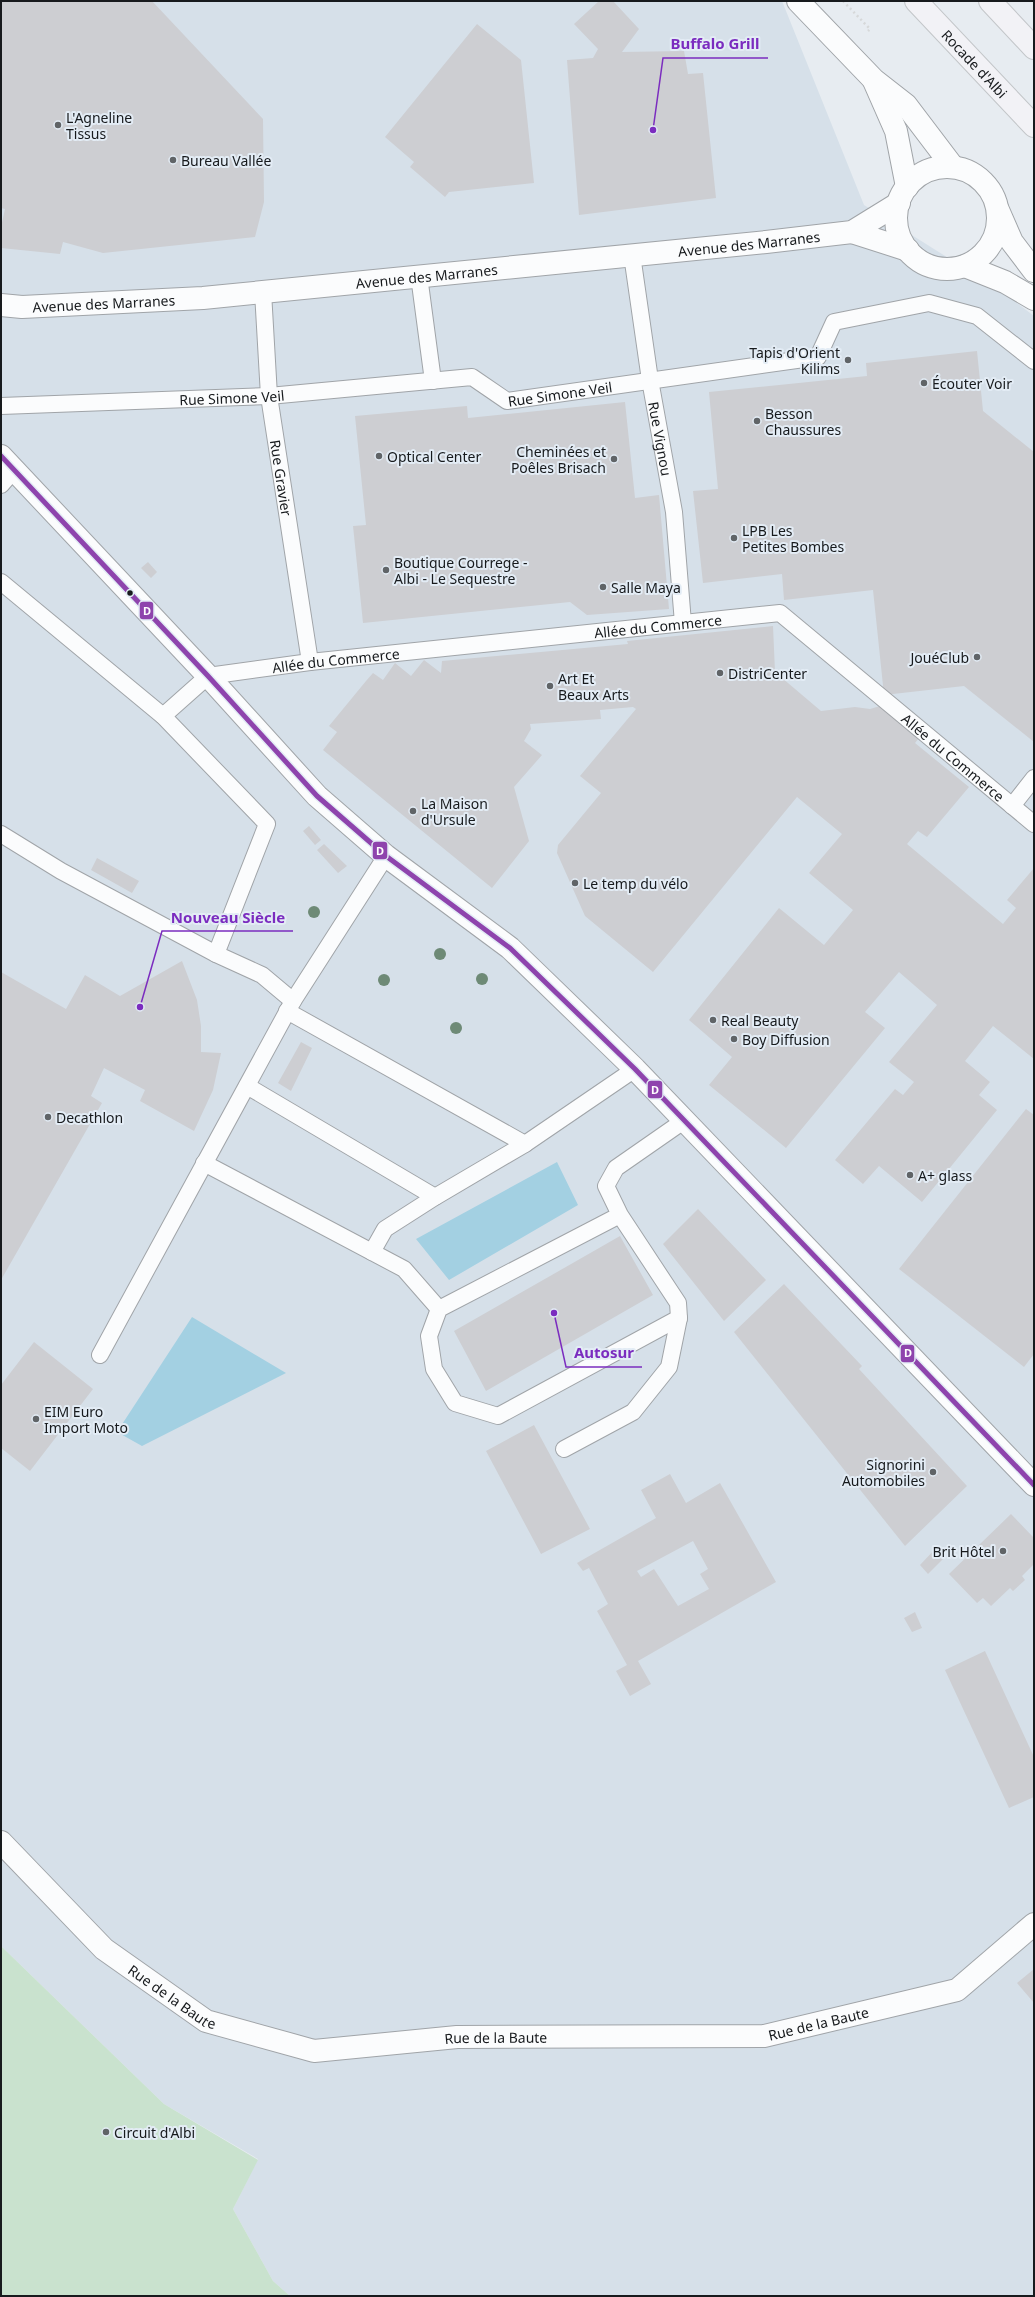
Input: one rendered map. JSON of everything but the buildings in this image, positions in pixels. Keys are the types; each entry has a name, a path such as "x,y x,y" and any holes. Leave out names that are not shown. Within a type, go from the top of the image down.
{"highway":[{"name":"Rocade d'Albi","path":"916,1 1034,126"},
{"path":"990,1 1034,48"}],"street":[{"path":"798,1 874,80 906,105 953,167"},
{"path":"874,80 896,131 903,195 897,225 899,236 908,250 920,261 934,268 950,269 965,266 981,257 992,243 998,227 998,209"},
{"path":"903,195 920,175 936,168 953,167 969,172 982,181 992,194 1012,242 1034,271"},
{"name":"Avenue des Marranes","path":"852,232 903,195"},
{"name":"Avenue des Marranes","path":"1,305 22,307 195,298 852,232 908,250"},
{"path":"965,266 1005,282 1034,299"},
{"path":"5,470 208,676 317,796 386,856 510,948 635,1070 1034,1485"},
{"name":"Rue de la Baute","path":"1,1842 104,1949 206,2021 314,2051 458,2037 764,2036 957,1990 1034,1924"}],"lane":[{"name":"Rue Vignou","path":"632,255 650,380 674,512 683,623"},
{"path":"419,276 433,381"},
{"name":"Rue Gravier","path":"263,292 269,396 310,662"},
{"name":"Rue Simone Veil","path":"1,406 269,396 472,378 506,401 818,357 834,322 929,303 977,316 1034,362"},
{"path":"1,582 163,716 267,824 216,954"},
{"name":"Allée du Commerce","path":"208,676 310,662 780,613 1034,824"},
{"path":"163,716 208,676"},
{"path":"1012,806 1034,778"},
{"path":"1,834 61,871 216,954 262,975 290,1006 525,1144"},
{"path":"100,1355 290,1006 386,856"},
{"path":"372,1252 385,1229 435,1197 525,1144 635,1070"},
{"path":"247,1086 435,1197"},
{"path":"564,1449 633,1412 669,1367 679,1318 678,1304 620,1215 606,1186 616,1168 684,1120"},
{"path":"204,1163 404,1269 439,1309"},
{"path":"620,1215 439,1309 429,1336 434,1369 455,1403 498,1416 679,1318"}],"shaded area":[{"path":"1,1 782,1 864,205 1004,293 1034,316 1034,2296 290,2296 273,2281 233,2209 258,2159 164,2104 1,1946"}],"green space":[{"name":"Circuit d'Albi","path":"1,1946 164,2104 258,2160 233,2209 273,2281 290,2296 1,2296"}],"water":[{"path":"557,1162 578,1205 449,1280 416,1239"},
{"path":"192,1317 286,1373 142,1446 117,1432"}],"transit line":[{"name":"D","path":"1,456 208,676 317,796 386,856 510,948 635,1069 1034,1485"}],"place":[{"name":"L'Agneline Tissus","path":"58,125"},
{"name":"Buffalo Grill","path":"653,130"},
{"name":"Bureau Vallée","path":"173,160"},
{"name":"Tapis d'Orient Kilims","path":"848,360"},
{"name":"Écouter Voir","path":"924,383"},
{"name":"Besson Chaussures","path":"757,421"},
{"name":"Optical Center","path":"379,456"},
{"name":"Cheminées et Poêles Brisach","path":"614,459"},
{"name":"LPB Les Petites Bombes","path":"734,538"},
{"name":"Boutique Courrege - Albi - Le Sequestre","path":"386,570"},
{"name":"Salle Maya","path":"603,587"},
{"name":"JouéClub","path":"977,657"},
{"name":"DistriCenter","path":"720,673"},
{"name":"Art Et Beaux Arts","path":"550,686"},
{"name":"La Maison d'Ursule","path":"413,811"},
{"name":"Le temp du vélo","path":"575,883"},
{"name":"Nouveau Siècle","path":"140,1007"},
{"name":"Real Beauty","path":"713,1020"},
{"name":"Boy Diffusion","path":"734,1039"},
{"name":"Decathlon","path":"48,1117"},
{"name":"A+ glass","path":"910,1175"},
{"name":"Autosur","path":"554,1313"},
{"name":"EIM Euro Import Moto","path":"36,1419"},
{"name":"Signorini Automobiles","path":"933,1472"},
{"name":"Brit Hôtel","path":"1003,1551"},
{"name":"Circuit d'Albi","path":"106,2132"}]}
